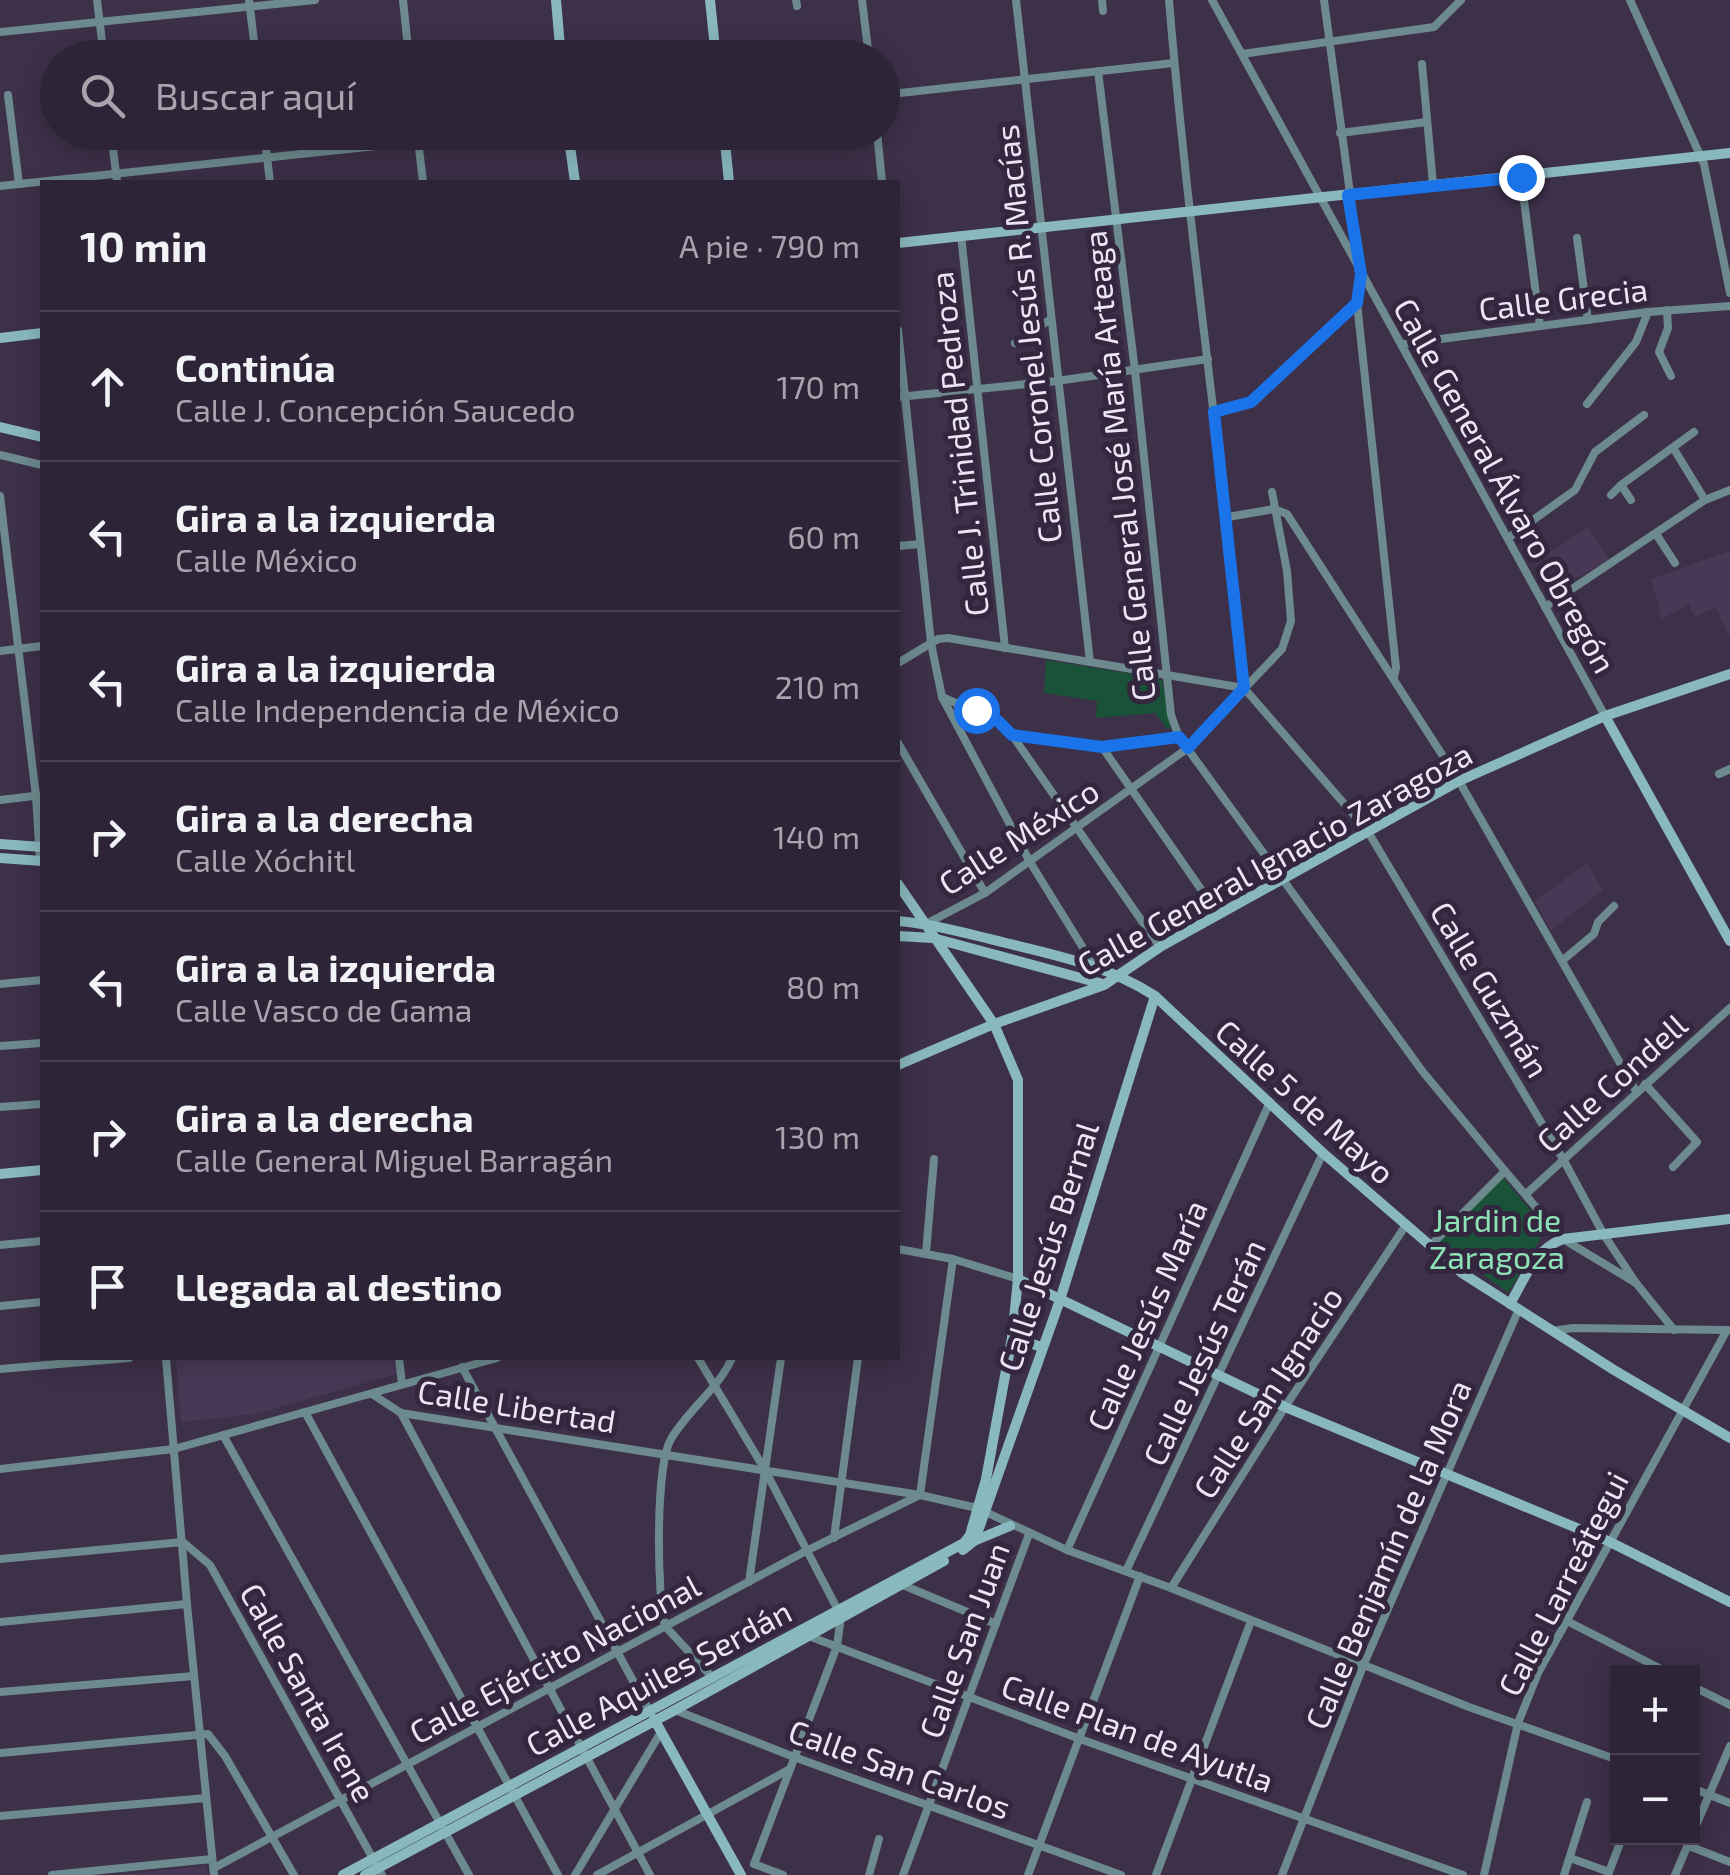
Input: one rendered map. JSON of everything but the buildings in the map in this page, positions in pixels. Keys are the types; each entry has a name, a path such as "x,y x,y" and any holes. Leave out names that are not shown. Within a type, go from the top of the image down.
{"street":[{"path":"97,0 102,40"},
{"path":"0,32 315,0"},
{"path":"403,0 407,40"},
{"path":"556,0 559,40"},
{"path":"710,0 714,40"},
{"path":"862,0 867,40"},
{"name":"Calle Coronel Jesús R. Macías","path":"1016,0 1090,662"},
{"path":"1102,0 1103,11"},
{"path":"900,662 931,643 948,638 1244,688 1170,0"},
{"name":"Calle General Álvaro Obregón","path":"1212,0 1730,941"},
{"path":"1324,0 1361,274 1357,303 1394,677"},
{"path":"1242,54 1434,27 1461,0"},
{"path":"1630,0 1700,156 1730,293"},
{"path":"249,4 254,40"},
{"path":"900,93 1174,63"},
{"path":"1422,64 1433,184"},
{"name":"Calle General José María Arteaga","path":"1098,71 1135,371 1166,675 1171,715 1179,737 1423,1072 1504,1171 1564,1239 1636,1283"},
{"path":"8,95 19,184"},
{"path":"1340,132 1427,122"},
{"path":"114,150 116,179 322,150"},
{"path":"266,150 270,180"},
{"path":"419,150 422,180"},
{"path":"571,150 575,180"},
{"path":"726,150 729,180"},
{"path":"879,150 882,180"},
{"path":"900,243 1730,153"},
{"path":"1521,177 1540,326"},
{"path":"0,186 40,183"},
{"name":"Calle J. Trinidad Pedroza","path":"962,235 1005,648"},
{"path":"1578,238 1588,320"},
{"path":"1214,412 1251,402 1357,303"},
{"name":"Calle Grecia","path":"1402,344 1648,312 1730,306"},
{"path":"1667,310 1668,328 1659,352 1671,376"},
{"path":"1586,404 1636,342 1648,312"},
{"path":"1014,343 1050,319"},
{"path":"0,338 40,333"},
{"path":"1093,964 1030,862 942,697 931,643 901,397 1057,381 1208,359"},
{"path":"1508,538 1575,490 1595,452 1644,414"},
{"path":"0,427 40,437"},
{"path":"1611,495 1694,432"},
{"path":"1674,448 1705,500"},
{"path":"0,456 40,464"},
{"path":"1621,485 1632,500"},
{"path":"1546,607 1705,500 1730,490"},
{"name":"Calle México","path":"924,925 985,893 1188,748 1282,649 1290,621 1287,571 1272,492"},
{"path":"0,496 40,821"},
{"path":"1228,517 1274,510 1286,514 1459,781 1636,1091"},
{"path":"1656,534 1675,563"},
{"path":"900,546 920,544"},
{"path":"0,651 40,646"},
{"name":"Calle General Ignacio Zaragoza","path":"900,1064 1122,976 1160,947 1459,781 1605,716 1730,674"},
{"name":"Calle Guzmán","path":"1244,688 1367,830 1604,1235 1674,1330"},
{"path":"942,697 998,721 1012,735 1160,947"},
{"path":"1012,735 1102,747 1179,737"},
{"path":"900,746 985,893"},
{"path":"1102,747 1219,915"},
{"path":"1719,774 1730,769"},
{"path":"0,800 39,795"},
{"path":"0,844 40,847"},
{"path":"0,858 40,861"},
{"path":"900,887 994,1024 1018,1080 1018,1279 1012,1338 980,1510 969,1542"},
{"path":"1563,960 1594,934 1598,922 1614,906"},
{"name":"Calle 5 de Mayo","path":"900,921 1093,964 1155,996 1323,1153 1462,1272 1682,1412 1730,1438"},
{"path":"900,936 933,938 1104,985"},
{"path":"0,984 40,980"},
{"name":"Calle Jesús Bernal","path":"980,1510 1060,1300 1155,996"},
{"name":"Calle Condell","path":"1526,1194 1730,1008"},
{"path":"0,1046 40,1043"},
{"path":"1645,1084 1697,1142 1673,1167"},
{"name":"Calle Jesús María","path":"1067,1550 1270,1102"},
{"path":"0,1108 40,1104"},
{"name":"Calle Jesús Terán","path":"1126,1571 1323,1153"},
{"path":"926,1253 934,1159"},
{"path":"0,1174 40,1170"},
{"path":"1430,1246 1504,1171"},
{"path":"1514,1307 1541,1250 1564,1239 1730,1219"},
{"name":"Calle San Ignacio","path":"1171,1588 1406,1225"},
{"path":"0,1245 40,1241"},
{"path":"900,1249 953,1259 1018,1279 1285,1407 1608,1541 1730,1602"},
{"path":"920,1495 953,1259"},
{"path":"0,1306 40,1302"},
{"name":"Calle Benjamín de la Mora","path":"1282,1875 1363,1666 1448,1474 1514,1307"},
{"path":"1552,1331 1728,1330"},
{"name":"Calle Larreátegui","path":"1484,1875 1518,1723 1538,1673 1728,1330"},
{"path":"1012,1338 1042,1347"},
{"path":"0,1368 103,1360"},
{"path":"166,1360 186,1604 214,1867"},
{"path":"398,1360 402,1384"},
{"path":"372,1394 490,1360"},
{"path":"462,1368 740,1874 754,1864 837,1646 839,1612 765,1470 699,1360"},
{"path":"717,1681 665,1626 659,1487 664,1454 672,1438 731,1360"},
{"path":"748,1582 782,1360"},
{"path":"834,1538 858,1360"},
{"name":"Calle Libertad","path":"0,1469 174,1449 372,1394 401,1413 920,1495 980,1510 1067,1550"},
{"path":"305,1412 558,1875"},
{"path":"401,1413 650,1875"},
{"path":"224,1436 469,1875"},
{"name":"Calle Ejército Nacional","path":"52,1875 214,1867 748,1582 920,1495"},
{"name":"Calle Aquiles Serdán","path":"365,1875 512,1789 656,1721 669,1708 839,1612 969,1542 1010,1526"},
{"name":"Calle San Juan","path":"902,1875 1029,1534"},
{"path":"0,1559 182,1542"},
{"name":"Calle Santa Irene","path":"182,1542 210,1566 378,1867"},
{"path":"1067,1550 1610,1757"},
{"path":"1028,1875 1140,1576"},
{"path":"898,1582 996,1624"},
{"path":"0,1622 186,1604"},
{"path":"1565,1620 1652,1665"},
{"path":"1156,1875 1251,1621"},
{"name":"Calle Plan de Ayutla","path":"803,1634 1192,1780 1463,1875"},
{"path":"0,1692 194,1676"},
{"path":"1700,1690 1730,1705"},
{"name":"Calle San Carlos","path":"669,1708 1121,1875"},
{"path":"575,1875 656,1721"},
{"path":"0,1753 200,1732 215,1740 294,1875"},
{"path":"1676,1875 1730,1746"},
{"path":"597,1875 790,1769"},
{"path":"1700,1791 1730,1803"},
{"path":"0,1816 206,1798"},
{"path":"1564,1875 1586,1802"},
{"path":"869,1875 879,1838"},
{"path":"1570,1858 1610,1872 1620,1845"},
{"path":"1689,1846 1730,1862"},
{"path":"754,1864 783,1875"},
{"name":"Calle Aquiles Serdán","path":"343,1875 378,1867"}],"shaded area":[{"path":"1588,527 1610,560 1550,592 1535,562"},
{"path":"1730,551 1730,639 1716,607 1694,617 1689,604 1662,619 1651,579"},
{"path":"1587,863 1603,890 1551,930 1535,901"},
{"path":"176,1360 395,1360 397,1374 255,1414 181,1422"},
{"path":"206,1866 207,1875 115,1875"}],"green space":[{"path":"1046,660 1162,680 1171,726 1168,730 1155,713 1096,718 1097,701 1044,693"},
{"name":"Jardin de Zaragoza","path":"1502,1176 1546,1229 1508,1293 1439,1242"}],"route":[{"path":"976,710 998,721 1012,735 1102,747 1179,737 1188,748 1244,688 1214,412 1251,402 1357,303 1361,274 1348,195 1521,177"}]}
